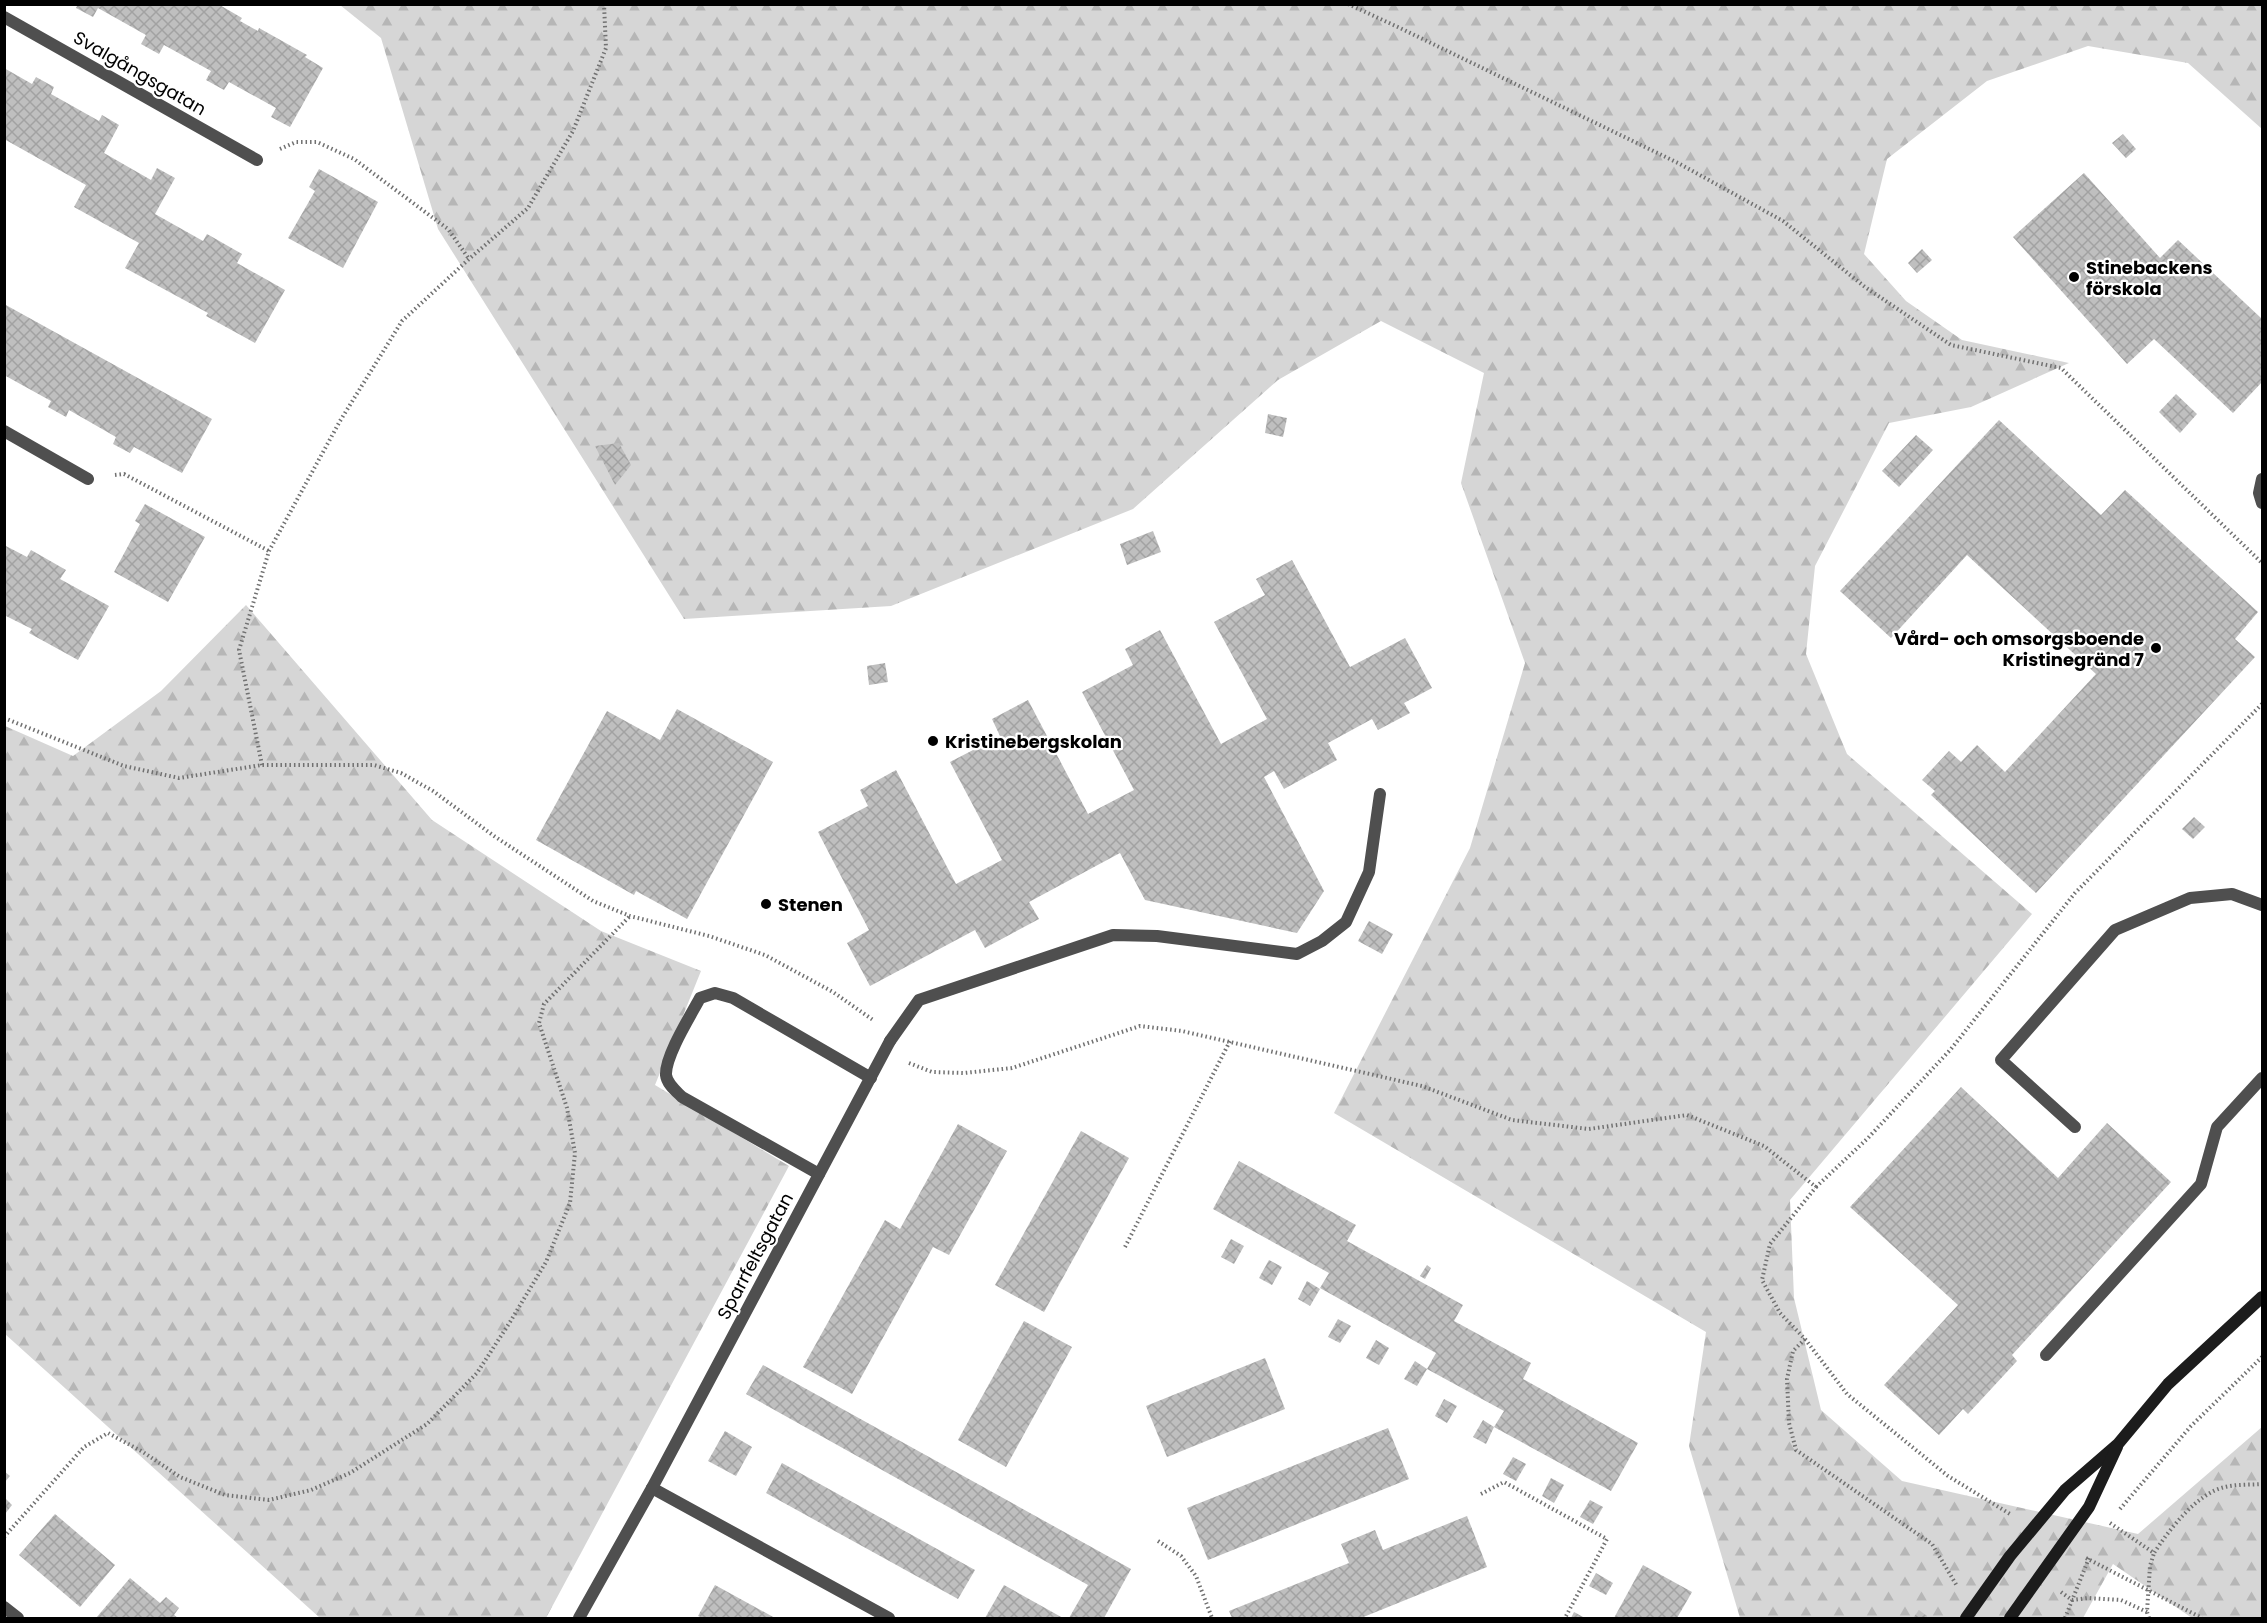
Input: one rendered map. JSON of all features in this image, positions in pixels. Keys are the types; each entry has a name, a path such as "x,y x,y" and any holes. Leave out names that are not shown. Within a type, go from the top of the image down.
{"street":[{"name":"Svalgångsgatan","path":"4,17 257,160"},
{"path":"4,431 88,479"},
{"path":"2262,479 2259,493 2262,503"},
{"name":"Sparrfeltsgatan","path":"579,1618 652,1488 890,1041 919,1000 1113,935 1157,936 1298,954 1322,941 1346,922 1369,872 1380,794"},
{"path":"2075,1127 2001,1059 2115,930 2190,898 2232,894 2262,905"},
{"path":"819,1174 682,1097 670,1086 666,1075 673,1051 700,998 715,993 733,998 870,1078"},
{"path":"2046,1355 2201,1184 2217,1127 2262,1078"},
{"path":"1966,1618 2010,1556 2065,1490 2118,1444 2168,1384 2262,1297"},
{"path":"2010,1618 2089,1507 2118,1444"},
{"path":"652,1488 889,1618"},
{"path":"4,1607 18,1618"}],"path":[{"path":"262,765 239,650 269,551 340,421 402,321 528,208 573,131 606,48 604,4"},
{"path":"1348,4 1678,163 1783,221 1865,287 1951,345 2061,368 2262,562"},
{"path":"257,160 296,142 317,142 354,159 448,229 469,259"},
{"path":"88,479 124,474 269,551"},
{"path":"1948,1476 1847,1394 1805,1339 1780,1313 1762,1280 1770,1245 1816,1188 1868,1138 1951,1049 2075,893 2262,704"},
{"path":"4,718 124,766 179,778 262,765 374,765 401,773 433,791 494,836 593,901 630,916 709,936 765,956 833,992 871,1018 909,1063 932,1072 964,1073 1012,1068 1140,1026 1182,1030 1422,1086 1512,1120 1589,1129 1687,1115 1764,1146 1816,1188"},
{"path":"4,1537 84,1447 108,1433 143,1452 180,1477 225,1495 269,1500 311,1490 350,1473 427,1424 477,1372 510,1322 546,1262 570,1203 575,1153 567,1108 539,1023 544,1004 630,916"},
{"path":"1125,1247 1230,1041"},
{"path":"1805,1339 1793,1351 1787,1379 1789,1423 1796,1450 1932,1544 1955,1585 1964,1592"},
{"path":"2104,1528 2191,1426 2262,1357"},
{"path":"1481,1494 1504,1482 1607,1539 1565,1618"},
{"path":"2149,1618 2147,1612 2150,1566 2154,1553 2167,1533 2204,1495 2224,1487 2262,1484"},
{"path":"2109,1522 2154,1553"},
{"path":"1158,1541 1181,1556 1196,1576 1212,1618"},
{"path":"2065,1618 2090,1556"},
{"path":"2072,1600 2088,1598 2121,1600 2147,1612"}],"green space":[{"path":"340,5 2262,5 2262,129 2188,63 2088,46 1987,81 1887,159 1864,254 1906,301 1962,340 2069,363 1971,407 1889,423 1815,566 1806,654 1847,754 2032,914 1790,1200 1794,1298 1821,1410 1902,1481 2138,1534 2262,1427 2262,1618 2192,1618 2113,1564 2083,1618 1740,1618 1689,1446 1706,1332 1334,1113 1470,848 1525,663 1461,483 1484,373 1381,321 1278,380 1133,509 891,606 684,619 438,229 381,38"},
{"path":"246,605 432,820 601,931 701,971 655,1085 789,1166 546,1618 320,1618 5,1334 5,726 73,756 161,691"}],"building":[{"path":"78,4 218,4 242,18 240,21 258,31 259,28 307,55 305,57 323,68 290,127 271,117 276,108 229,82 224,90 206,80 211,71 164,45 159,54 141,44 146,35 98,8 93,17 76,8"},
{"path":"4,68 32,84 36,77 54,87 51,94 99,121 102,115 119,125 104,153 151,180 157,168 175,178 155,214 203,241 207,234 242,254 237,263 285,290 255,343 206,316 208,313 125,268 139,243 74,207 86,185 4,139"},
{"path":"2123,134 2136,149 2126,158 2112,143"},
{"path":"319,169 378,202 343,268 288,238 315,191 309,187"},
{"path":"2084,173 2160,258 2178,240 2262,319 2262,382 2233,413 2154,339 2127,364 2013,237"},
{"path":"1922,249 1932,260 1917,273 1908,263"},
{"path":"4,304 212,419 182,473 134,447 130,453 113,444 116,437 69,410 66,417 48,407 51,401 4,375"},
{"path":"2176,394 2197,414 2180,433 2159,412"},
{"path":"1268,414 1287,418 1283,437 1265,433"},
{"name":"Vård- och omsorgsboende Kristinegränd 7","path":"1999,420 2101,515 2125,490 2258,612 2235,639 2255,657 2036,893 1931,795 1935,791 1922,780 1949,751 1961,762 1977,745 2005,772 2096,674 1967,555 1891,638 1840,591"},
{"path":"1916,435 1933,450 1899,487 1882,471"},
{"path":"619,443 631,465 615,485 595,446"},
{"path":"145,504 205,537 168,602 114,572 140,524 135,521"},
{"path":"1153,531 1161,552 1127,565 1120,544"},
{"path":"4,545 27,557 31,550 66,570 60,579 109,606 78,660 29,633 32,629 4,615"},
{"path":"1292,560 1350,667 1405,638 1432,688 1404,703 1410,713 1378,730 1372,719 1328,743 1337,760 1284,789 1274,771 1264,777 1324,891 1297,933 1145,900 1120,853 1029,902 1039,919 985,948 975,930 870,986 847,943 869,930 818,832 868,806 860,790 896,770 956,884 1002,860 950,762 1000,736 992,719 1028,700 1088,814 1134,790 1082,692 1133,665 1125,649 1160,630 1221,744 1267,719 1214,622 1265,595 1256,579"},
{"path":"885,663 888,682 869,685 867,666"},
{"path":"677,709 773,762 687,919 636,891 634,895 536,840 607,711 660,740"},
{"path":"2194,817 2205,827 2193,839 2182,829"},
{"path":"1369,921 1393,934 1382,954 1358,941"},
{"path":"1961,1087 2058,1178 2107,1123 2171,1182 2012,1355 2017,1361 1968,1414 1963,1409 1939,1435 1884,1385 1958,1305 1850,1207"},
{"path":"958,1124 1007,1151 949,1255 933,1247 852,1394 803,1367 885,1220 900,1229"},
{"path":"1081,1131 1129,1158 1044,1312 995,1285"},
{"path":"1239,1161 1356,1225 1347,1241 1463,1305 1454,1321 1531,1363 1523,1379 1638,1443 1611,1491 1494,1427 1504,1411 1427,1369 1436,1353 1320,1288 1329,1273 1213,1209"},
{"path":"1231,1239 1244,1246 1234,1264 1221,1257"},
{"path":"1269,1260 1282,1267 1272,1285 1259,1278"},
{"path":"1427,1265 1431,1268 1425,1279 1420,1276"},
{"path":"1307,1281 1320,1289 1310,1306 1298,1299"},
{"path":"1338,1319 1351,1326 1340,1343 1328,1337"},
{"path":"1024,1321 1072,1347 1006,1467 958,1440"},
{"path":"1376,1340 1389,1348 1379,1365 1366,1358"},
{"path":"1265,1358 1285,1409 1167,1457 1146,1406"},
{"path":"1415,1361 1427,1369 1417,1386 1404,1379"},
{"path":"763,1365 1131,1569 1104,1618 1069,1618 1088,1585 746,1394"},
{"path":"1444,1399 1457,1406 1447,1423 1435,1416"},
{"path":"1483,1420 1494,1427 1486,1444 1473,1437"},
{"path":"1388,1428 1409,1479 1208,1560 1187,1508"},
{"path":"725,1431 752,1447 736,1476 708,1461"},
{"path":"1513,1457 1526,1464 1516,1481 1503,1474"},
{"path":"782,1463 975,1570 958,1599 766,1493"},
{"path":"4,1471 10,1476 4,1483"},
{"path":"1551,1478 1564,1485 1554,1503 1542,1496"},
{"path":"5,1498 12,1505 5,1514"},
{"path":"1590,1500 1603,1507 1593,1524 1580,1517"},
{"path":"55,1514 115,1565 80,1607 19,1555"},
{"path":"1467,1516 1487,1567 1361,1618 1232,1618 1229,1611 1349,1563 1341,1544 1375,1530 1383,1550"},
{"path":"1643,1565 1692,1592 1677,1618 1614,1618"},
{"path":"1596,1573 1613,1583 1606,1595 1589,1586"},
{"path":"130,1578 160,1603 166,1597 179,1608 174,1615 178,1618 96,1618"},
{"path":"715,1585 775,1618 703,1618 698,1616"},
{"path":"1004,1585 1063,1618 985,1618"},
{"path":"1919,1610 1927,1616 1926,1618 1913,1618"},
{"path":"1574,1612 1585,1618 1571,1618"}],"place":[{"name":"Stinebackens förskola","path":"2074,277"},
{"name":"Vård- och omsorgsboende Kristinegränd 7","path":"2156,648"},
{"name":"Kristinebergskolan","path":"933,741"},
{"name":"Stenen","path":"766,904"}]}
